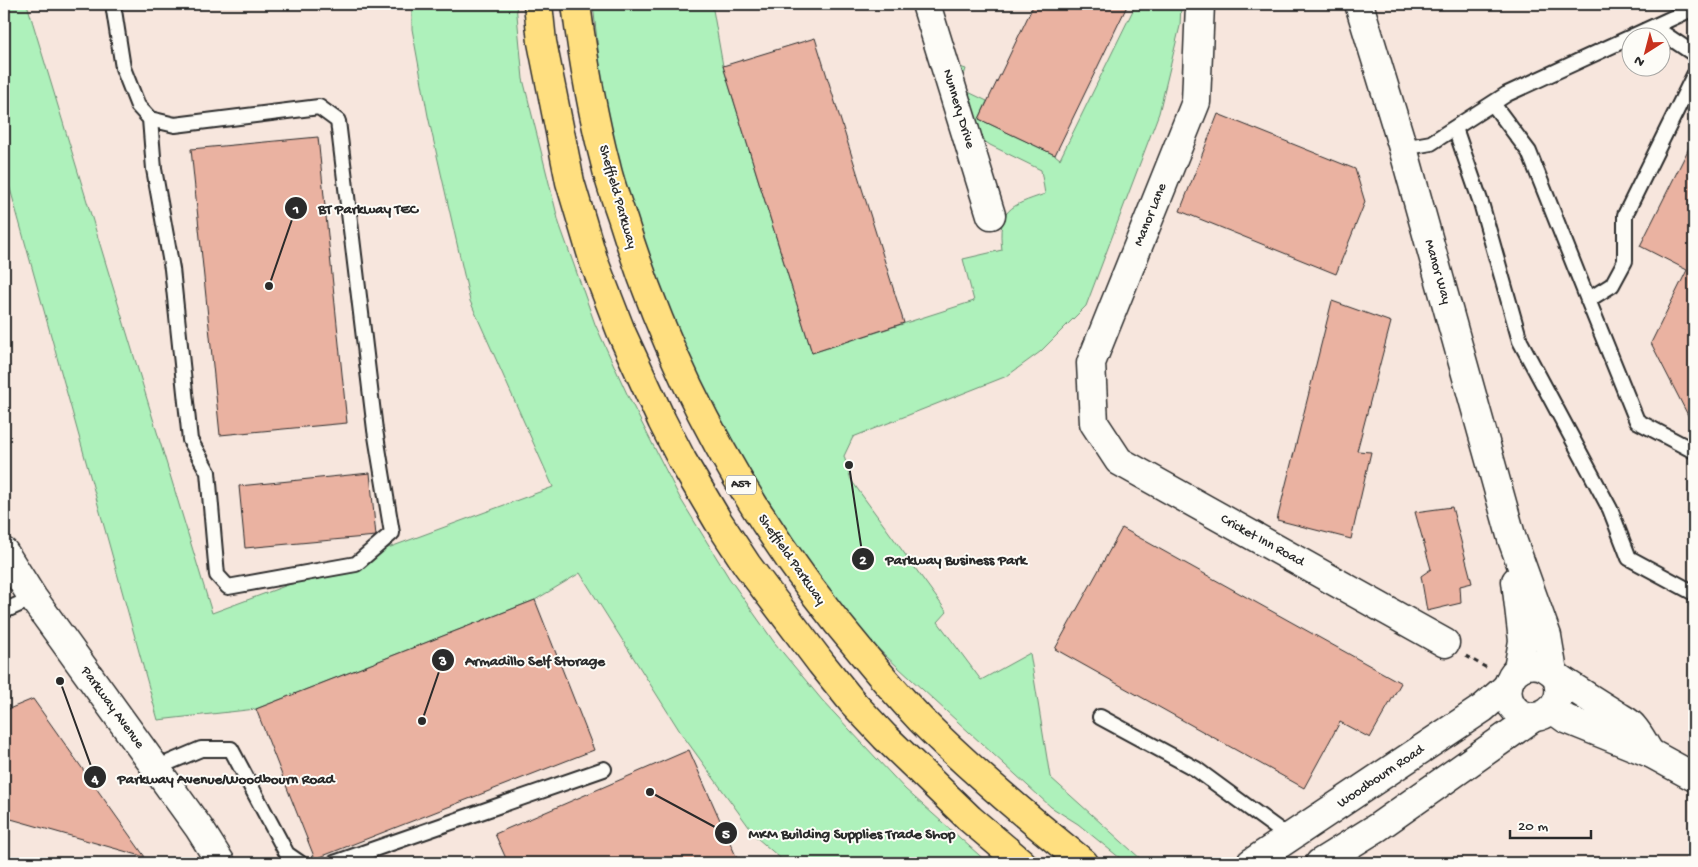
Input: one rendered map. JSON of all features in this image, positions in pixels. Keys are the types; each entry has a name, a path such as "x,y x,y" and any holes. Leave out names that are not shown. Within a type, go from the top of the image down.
{"highway":[{"name":"A57","path":"538,4 542,42 570,182 594,262 622,334 682,460 747,565 803,640 849,697 885,737 970,819 1022,863"},
{"name":"Sheffield Parkway","path":"576,4 585,70 606,167 636,262 673,357 695,403 745,492 772,536 812,591 894,691 921,720 979,775 1084,863"}],"street":[{"name":"Nunnery Drive","path":"926,4 991,215"},
{"name":"Manor Lane","path":"1094,423 1091,363 1196,102 1200,4"},
{"name":"Manor Way","path":"1360,5 1512,539 1547,636 1554,674 1559,684 1560,696 1543,713 1521,714 1512,705 1508,693 1523,641 1512,539"},
{"name":"Cricket Inn Road","path":"1094,423 1118,461 1445,643"},
{"name":"Parkway Avenue","path":"4,552 33,598 199,828 221,863"},
{"path":"1512,679 1528,665 1539,665 1633,726 1650,753"},
{"name":"Woodbourn Road","path":"1251,863 1483,708 1512,679"},
{"path":"1320,863 1378,827 1543,713 1566,719 1650,753 1694,777"},
{"path":"1290,838 1308,863"}],"lane":[{"path":"113,4 123,68 138,106 150,119 175,124 319,107 338,121 375,430 392,533 356,564 228,587 216,575 208,472 190,440 172,269 154,169 150,119"},
{"path":"1402,148 1431,143 1508,94 1694,8"},
{"path":"1654,26 1694,54"},
{"path":"1588,300 1612,285 1626,261 1625,215 1694,75"},
{"path":"1493,104 1529,152 1637,421 1694,451"},
{"path":"1455,128 1481,203 1520,341 1610,508 1629,558 1694,593"},
{"path":"4,611 33,598"},
{"path":"1100,717 1196,769 1290,838"},
{"path":"156,768 201,749 231,749 287,854 300,863"},
{"path":"334,863 604,769"}],"path":[{"path":"1445,643 1512,679"}],"shaded area":[{"path":"4,4 1694,4 1694,863 4,863"}],"green space":[{"path":"4,4 27,4 212,613 553,487 470,301 428,116 412,29 412,4 516,4 523,79 559,223 595,324 628,396 680,498 729,578 774,642 822,700 905,789 988,863 786,863 757,838 681,733 580,573 535,600 256,709 158,720 4,167"},
{"path":"593,4 712,4 723,66 812,353 974,301 963,259 1002,250 1002,226 1008,211 1023,202 1045,194 1041,170 990,145 973,133 960,93 954,65 966,69 960,88 987,101 979,119 1060,159 1136,4 1181,4 1180,26 1159,113 1086,306 1040,352 1007,376 853,437 844,456 851,480 947,612 938,622 981,680 1030,653 1050,777 1142,860 1139,863 1126,863 1078,824 1051,807 852,625 761,495 674,333 629,202 605,112"}],"building":[{"path":"1034,4 1128,4 1055,155 979,119"},
{"path":"815,38 904,323 812,353 723,66"},
{"path":"1218,114 1355,169 1365,202 1336,274 1180,211"},
{"path":"318,137 347,423 220,435 191,149"},
{"path":"1694,138 1694,427 1651,343 1687,270 1640,246"},
{"path":"1332,301 1391,322 1357,451 1371,452 1351,539 1277,520"},
{"path":"370,473 376,536 245,548 239,486"},
{"path":"1452,507 1472,583 1460,586 1461,603 1427,611 1421,576 1431,569 1415,512"},
{"path":"1122,528 1401,683 1370,738 1340,722 1304,788 1055,649"},
{"path":"535,600 594,750 315,859 256,709"},
{"path":"33,699 145,857 4,817 4,711"},
{"path":"689,750 739,863 508,863 495,834"}],"place":[{"name":"BT Parkway TEC","path":"269,286"},
{"name":"Parkway Business Park","path":"849,465"},
{"name":"Parkway Avenue/Woodbourn Road","path":"60,681"},
{"name":"Armadillo Self Storage","path":"422,721"},
{"name":"MKM Building Supplies Trade Shop","path":"650,792"}]}
